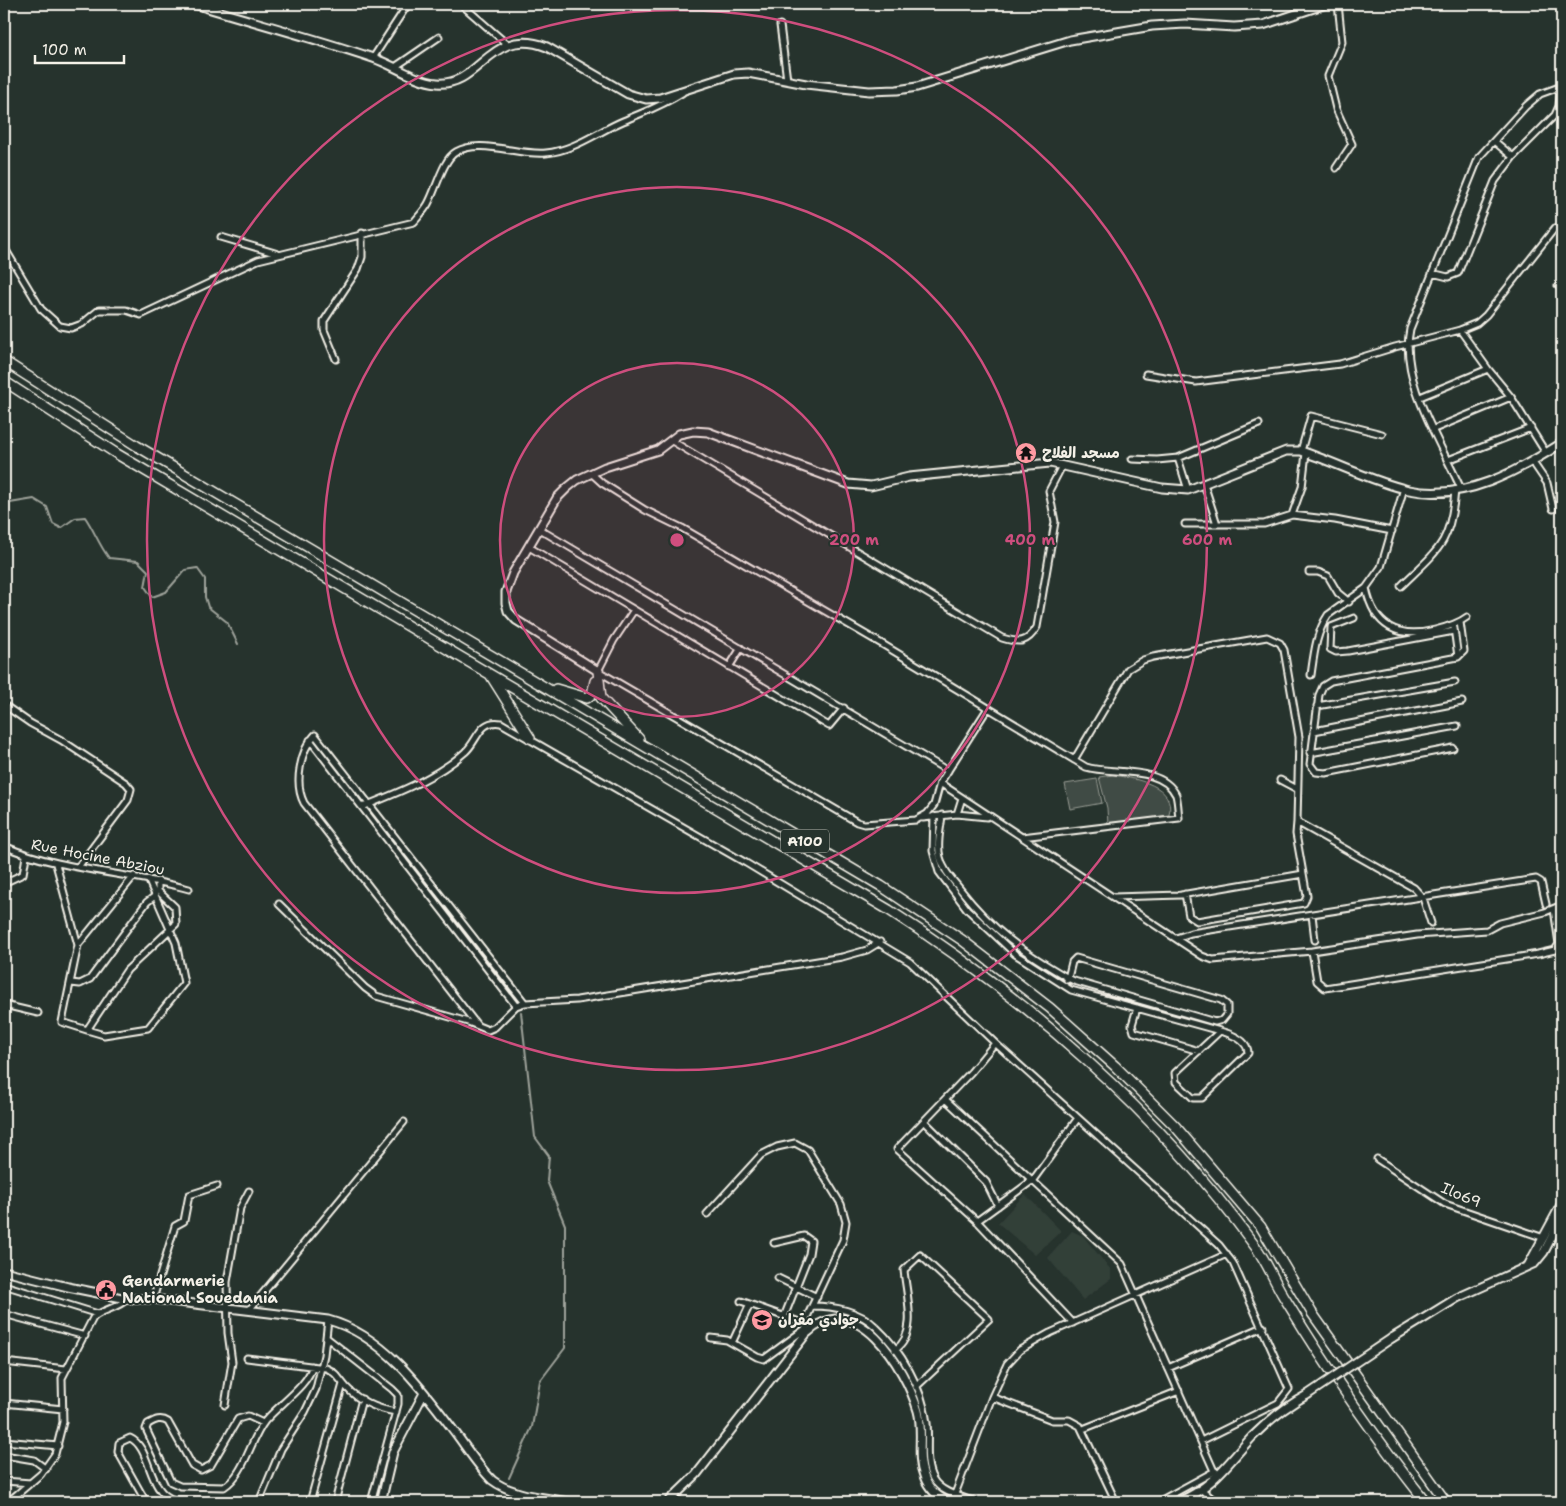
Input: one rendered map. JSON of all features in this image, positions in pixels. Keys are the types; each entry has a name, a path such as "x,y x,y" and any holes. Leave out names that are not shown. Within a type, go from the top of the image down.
{"highway":[{"name":"A100","path":"4,361 129,441 847,866 955,935 1050,1008 1115,1066 1175,1126 1261,1226 1312,1313 1446,1502"},
{"name":"A100","path":"4,381 117,454 896,914 981,974 1084,1059 1154,1126 1257,1247 1286,1301 1322,1356 1426,1502"},
{"path":"535,681 581,698 587,698 592,694 598,671"},
{"path":"598,671 600,698 650,750"},
{"path":"490,674 530,738"}],"main road":[{"path":"194,4 372,58 438,83 453,80 467,74 502,46 520,42 534,42 628,94 646,99 660,98 683,92 734,74 763,74 787,80 869,91 917,87 1070,40 1152,26 1185,24 1234,27 1264,25 1326,4"},
{"path":"598,671 516,620 508,611 506,592 513,574 557,498 577,480 591,473 658,450 679,434 693,431 708,432 848,484 871,486 909,477 1050,463 1162,488 1188,490 1286,451 1304,452 1404,488 1428,492 1458,490 1499,479 1562,443"},
{"path":"1527,1266 1562,1204"},
{"path":"1178,1502 1202,1490 1263,1426 1289,1405 1392,1338 1463,1295 1527,1266 1542,1255 1562,1217"},
{"path":"4,1271 127,1299 153,1299 328,1320 357,1330 406,1372 486,1474 498,1485 516,1492 568,1502"},
{"path":"668,1502 696,1475 805,1329 822,1322 841,1319 861,1324 876,1337 906,1381 916,1405 921,1426 921,1465 923,1476 935,1494 950,1502"},
{"path":"381,1502 393,1452 424,1394"}],"street":[{"path":"372,58 408,4"},
{"path":"461,4 508,45"},
{"path":"1336,168 1352,144 1336,109 1328,76 1342,42 1338,4"},
{"path":"780,25 787,80"},
{"path":"395,67 439,37"},
{"path":"1401,586 1445,541 1458,490 1448,460 1420,397 1408,360 1407,345 1410,329 1472,170 1486,148 1540,94 1562,86 1559,106 1555,114 1513,157 1496,181 1458,273 1448,278 1432,273"},
{"path":"4,247 41,309 56,323 71,328 82,324 99,310 126,310 141,315 258,260 362,233 414,222 427,206 447,160 455,152 470,146 532,154 549,153 571,146 624,120 661,107 683,92"},
{"path":"1494,141 1513,157"},
{"path":"1146,374 1196,382 1340,364 1460,330 1477,323 1486,314 1555,228 1562,226"},
{"path":"336,359 324,330 324,321 358,269 362,257 362,233"},
{"path":"221,237 280,255"},
{"path":"1460,330 1488,370 1511,397 1546,453"},
{"path":"1420,397 1488,370"},
{"path":"1434,429 1511,397"},
{"path":"1292,515 1302,487 1304,452 1311,416 1382,434"},
{"path":"1132,459 1157,460 1178,458 1259,424"},
{"path":"1448,460 1531,428"},
{"path":"672,441 1002,638 1016,642 1024,642 1031,638 1036,627 1055,522 1049,491 1062,466"},
{"path":"1178,458 1188,490"},
{"path":"1532,461 1547,483 1553,509"},
{"path":"591,473 602,483 645,510 764,576 1074,760 1098,771 1140,773 1162,781 1176,796 1179,818 1022,837"},
{"path":"1204,484 1216,524"},
{"path":"1311,675 1314,646 1324,620 1335,609 1349,602 1366,588 1382,567 1404,488"},
{"path":"1185,524 1264,524 1292,515 1335,520 1392,532"},
{"path":"539,529 948,771"},
{"path":"529,547 829,726 844,708"},
{"path":"1309,572 1318,572 1328,576 1338,593 1349,602"},
{"path":"1366,588 1377,616 1392,629 1412,634 1454,628"},
{"path":"634,610 614,640 598,671 857,822 867,824 957,814 980,815 994,820"},
{"path":"1354,618 1331,627 1329,645 1333,651 1348,651 1454,628 1468,617"},
{"path":"1454,748 1321,774 1312,769 1310,753 1320,690 1331,681 1458,658 1464,650 1460,622"},
{"path":"1454,628 1458,658"},
{"path":"1074,760 1126,672 1135,664 1153,657 1267,637 1280,643 1284,650 1299,737 1296,834 1307,896 1306,901 1300,905 1197,921 1189,916 1185,894"},
{"path":"729,667 741,648"},
{"path":"1317,706 1456,682"},
{"path":"1314,731 1462,702"},
{"path":"4,705 126,783 131,790 128,800 78,867"},
{"path":"921,818 933,808 940,783 988,708"},
{"path":"362,807 434,774 468,750 481,729 488,723 501,723 530,738 880,942 910,962 995,1043 1213,1239 1227,1254 1289,1384 1288,1392 1278,1404 1201,1441"},
{"path":"1310,753 1457,726"},
{"path":"477,1025 304,803 300,793 299,781 310,740 315,735 525,1003"},
{"path":"310,740 516,1006"},
{"path":"1280,780 1297,789"},
{"path":"940,783 1111,898 1206,958 1213,960 1312,951 1417,935 1487,930 1500,923 1554,909 1562,904"},
{"path":"957,814 962,798"},
{"path":"942,815 939,855 944,867 974,908 1008,940 1027,954 1068,978 1215,1022 1222,1020 1227,1014 1227,1005 1221,1000 1081,958 1076,958 1072,962 1068,978 1065,986"},
{"path":"934,816 934,857 939,872 967,908 1015,954 1065,986 1220,1031 1240,1040 1247,1047 1248,1053 1202,1098 1191,1097 1174,1078 1175,1073 1220,1031"},
{"path":"1297,822 1414,888 1423,898 1432,923"},
{"name":"Rue Hocine Abziou","path":"4,846 26,856 56,864 134,876 188,889"},
{"path":"4,883 23,874 26,856"},
{"path":"56,864 78,945 62,1022 104,1035 148,1028 184,983 176,943 148,879"},
{"path":"1111,898 1185,894 1303,874"},
{"path":"78,945 134,876"},
{"path":"1176,938 1191,933 1536,879 1541,882 1546,904"},
{"path":"87,1030 127,970 176,924 175,907 158,891 158,881"},
{"path":"71,983 80,984 90,979 148,902 155,896"},
{"path":"279,904 376,996 477,1025 488,1030 493,1028 516,1006 525,1003 577,1000 842,957 867,950 880,942"},
{"path":"1312,951 1317,981 1325,988 1436,973 1555,950 1559,941 1554,909"},
{"path":"1312,915 1315,940"},
{"path":"4,1005 38,1013"},
{"path":"1137,1008 1132,1024 1134,1032 1199,1051"},
{"path":"995,1043 896,1150 977,1221 1073,1323"},
{"path":"945,1099 1119,1261 1214,1471"},
{"path":"977,1221 1033,1180 1078,1118"},
{"path":"924,1121 986,1182 998,1206"},
{"path":"250,1310 404,1122"},
{"path":"707,1214 761,1155 786,1144 795,1143 805,1147 841,1204 846,1222 843,1240 812,1306 805,1329 764,1359 756,1357 732,1343 711,1338"},
{"name":"Ilo69","path":"1376,1159 1445,1204 1544,1238"},
{"path":"153,1299 175,1226 184,1221 189,1195 217,1186"},
{"path":"225,1404 232,1362 226,1307 227,1282 240,1208 249,1191"},
{"path":"774,1243 804,1236 810,1239 809,1254 784,1316"},
{"path":"955,1494 992,1397 1007,1364 1020,1350 1073,1323 1227,1254"},
{"path":"895,1350 904,1344 908,1332 904,1270 920,1255 989,1319 916,1387"},
{"path":"778,1278 817,1296"},
{"path":"4,1286 98,1314"},
{"path":"8,1502 46,1469 58,1446 62,1430 63,1408 61,1388 66,1369 93,1318 114,1308 127,1299"},
{"path":"741,1301 784,1316 805,1329"},
{"path":"732,1343 750,1304"},
{"path":"812,1306 835,1307 857,1315 876,1326 895,1350 916,1387 928,1424 931,1475 939,1487 976,1502"},
{"path":"4,1314 85,1336"},
{"path":"260,1502 281,1449 311,1401 322,1367 328,1320"},
{"path":"1168,1368 1263,1327"},
{"path":"327,1338 395,1390 398,1398 396,1412 371,1502"},
{"path":"247,1358 322,1367 336,1374 344,1384 362,1399 378,1408 396,1412"},
{"path":"4,1362 66,1369"},
{"path":"263,1423 248,1416 238,1419 211,1465 201,1470 192,1465 168,1422 158,1419 148,1424 146,1429 171,1482 180,1486 219,1488 229,1484 263,1423 308,1378 312,1366"},
{"path":"310,1502 344,1384"},
{"path":"1083,1429 1179,1391"},
{"path":"992,1397 1052,1420 1073,1421 1083,1429 1116,1502"},
{"path":"335,1502 362,1399"},
{"path":"4,1403 63,1408"},
{"path":"146,1502 118,1452 119,1443 124,1439 133,1439 138,1444 159,1488 168,1498 175,1500 230,1502"},
{"path":"4,1441 58,1446"},
{"path":"4,1455 34,1460 46,1469"},
{"path":"1158,1502 1214,1471 1223,1470"},
{"path":"4,1481 32,1483"},
{"path":"1202,1490 1216,1502"}],"shaded area":[{"path":"1113,775 1153,785 1161,790 1167,797 1170,805 1169,815 1108,825 1107,808 1099,777"},
{"path":"1097,779 1102,803 1070,809 1065,784"},
{"path":"1025,1194 1061,1231 1035,1255 998,1223"},
{"path":"1072,1231 1083,1236 1111,1270 1111,1279 1083,1300 1048,1258"}],"waterway":[{"path":"4,504 34,499 47,507 53,524 61,528 75,518 85,517 109,558 138,561 148,571 145,587 152,597 166,592 185,570 197,568 205,579 205,597 208,607 227,622 238,644"},
{"path":"509,1478 532,1427 540,1381 565,1348 565,1225 547,1181 549,1156 535,1137 521,1012"}],"place":[{"name":"مسجد الفلاح","path":"1026,453"},
{"name":"Gendarmerie National Souedania","path":"106,1290"},
{"name":"جوادي مقران","path":"762,1320"}]}
